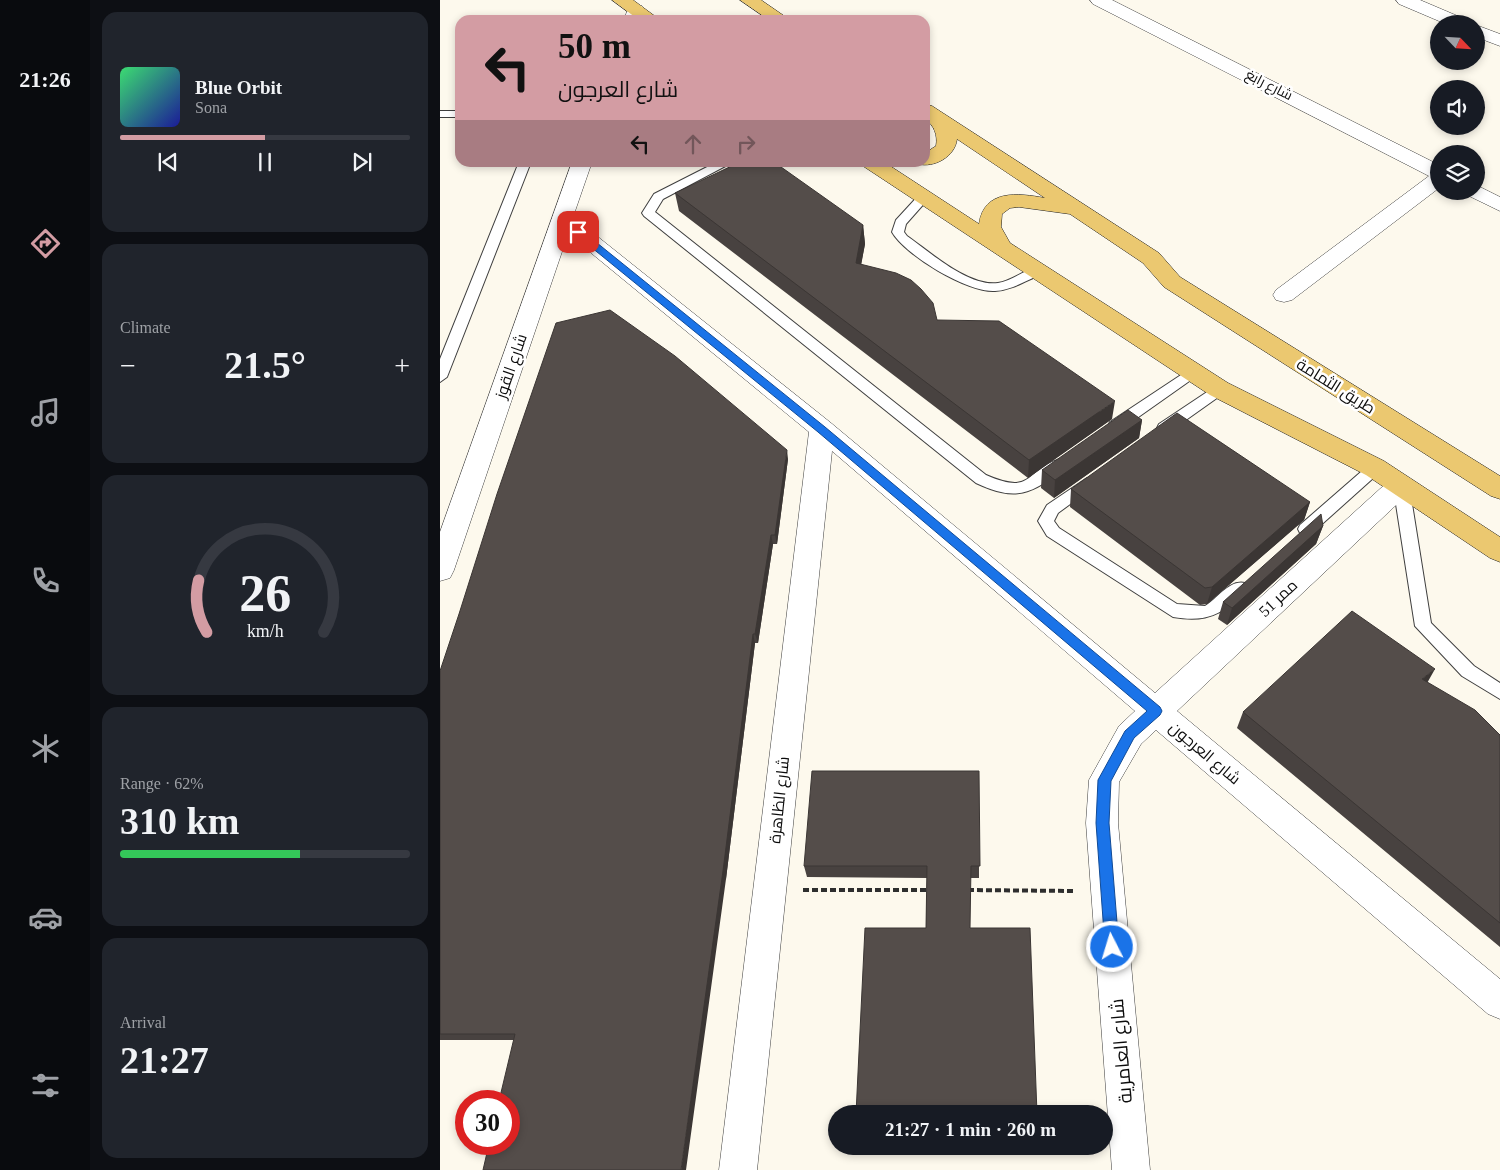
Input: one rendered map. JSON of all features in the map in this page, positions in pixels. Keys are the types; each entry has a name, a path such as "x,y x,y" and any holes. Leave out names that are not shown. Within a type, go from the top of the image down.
{"main road":[{"path":"749,0 773,15"},
{"path":"930,157 943,150 947,144 948,135 933,115"},
{"name":"طريق الثمامة","path":"933,115 1151,258 1172,282 1500,489"},
{"path":"877,167 1193,372 1219,388 1375,468 1500,551"},
{"path":"1003,249 990,226 991,214 995,208 1006,202 1030,201 1080,212"}],"street":[{"name":"شارع رابغ","path":"1099,0 1430,168"},
{"path":"1405,0 1440,15"},
{"path":"1485,34 1500,41"},
{"name":"شارع القوز","path":"440,570 580,167"},
{"path":"1284,295 1430,185"},
{"path":"1485,197 1500,205"},
{"name":"شارع العرجون","path":"562,219 822,429 1500,1002"},
{"name":"شارع الظاهرة","path":"738,1170 822,429"},
{"name":"ممر 51","path":"1156,711 1401,485"},
{"name":"شارع العامرية","path":"1131,1170 1102,823 1104,780 1130,734 1156,711"}],"lane":[{"path":"440,114 455,114"},
{"path":"440,377 523,167"},
{"path":"717,167 658,197 648,213 981,479 1010,491 1026,489 1074,455"},
{"path":"923,198 900,223 898,232 902,239 968,282 982,287 998,287 1037,271"},
{"path":"1106,433 1193,372"},
{"path":"1155,435 1219,388"},
{"path":"1293,540 1375,468"},
{"path":"1100,475 1052,509 1046,521 1053,532 1173,610 1195,615 1212,612 1249,579"},
{"path":"1401,485 1424,626 1468,671 1500,692"}],"path":[{"path":"769,890 938,890"},
{"path":"958,890 1108,891"}],"building":[{"path":"730,167 781,167 863,225 856,263 896,273 911,280 933,303 937,320 999,321 1115,401 1029,460 675,193"},
{"path":"610,310 675,356 787,450 775,535 771,535 755,634 753,634 723,871 681,1170 483,1170 486,1155 520,1155 520,1090 502,1090 515,1034 440,1034 440,671 497,494 556,323"},
{"path":"1128,410 1142,420 1055,480 1042,470"},
{"path":"1177,413 1310,502 1212,587 1205,588 1071,489"},
{"path":"1321,514 1323,526 1232,608 1223,602"},
{"path":"1352,611 1435,669 1422,679 1475,710 1500,735 1500,923 1243,712"},
{"path":"812,771 979,771 980,866 971,866 970,928 1030,928 1037,1105 856,1105 865,928 926,928 927,866 804,866"}],"route":[{"path":"578,232 822,429 1156,711 1130,734 1104,780 1102,823 1112,947"}]}
